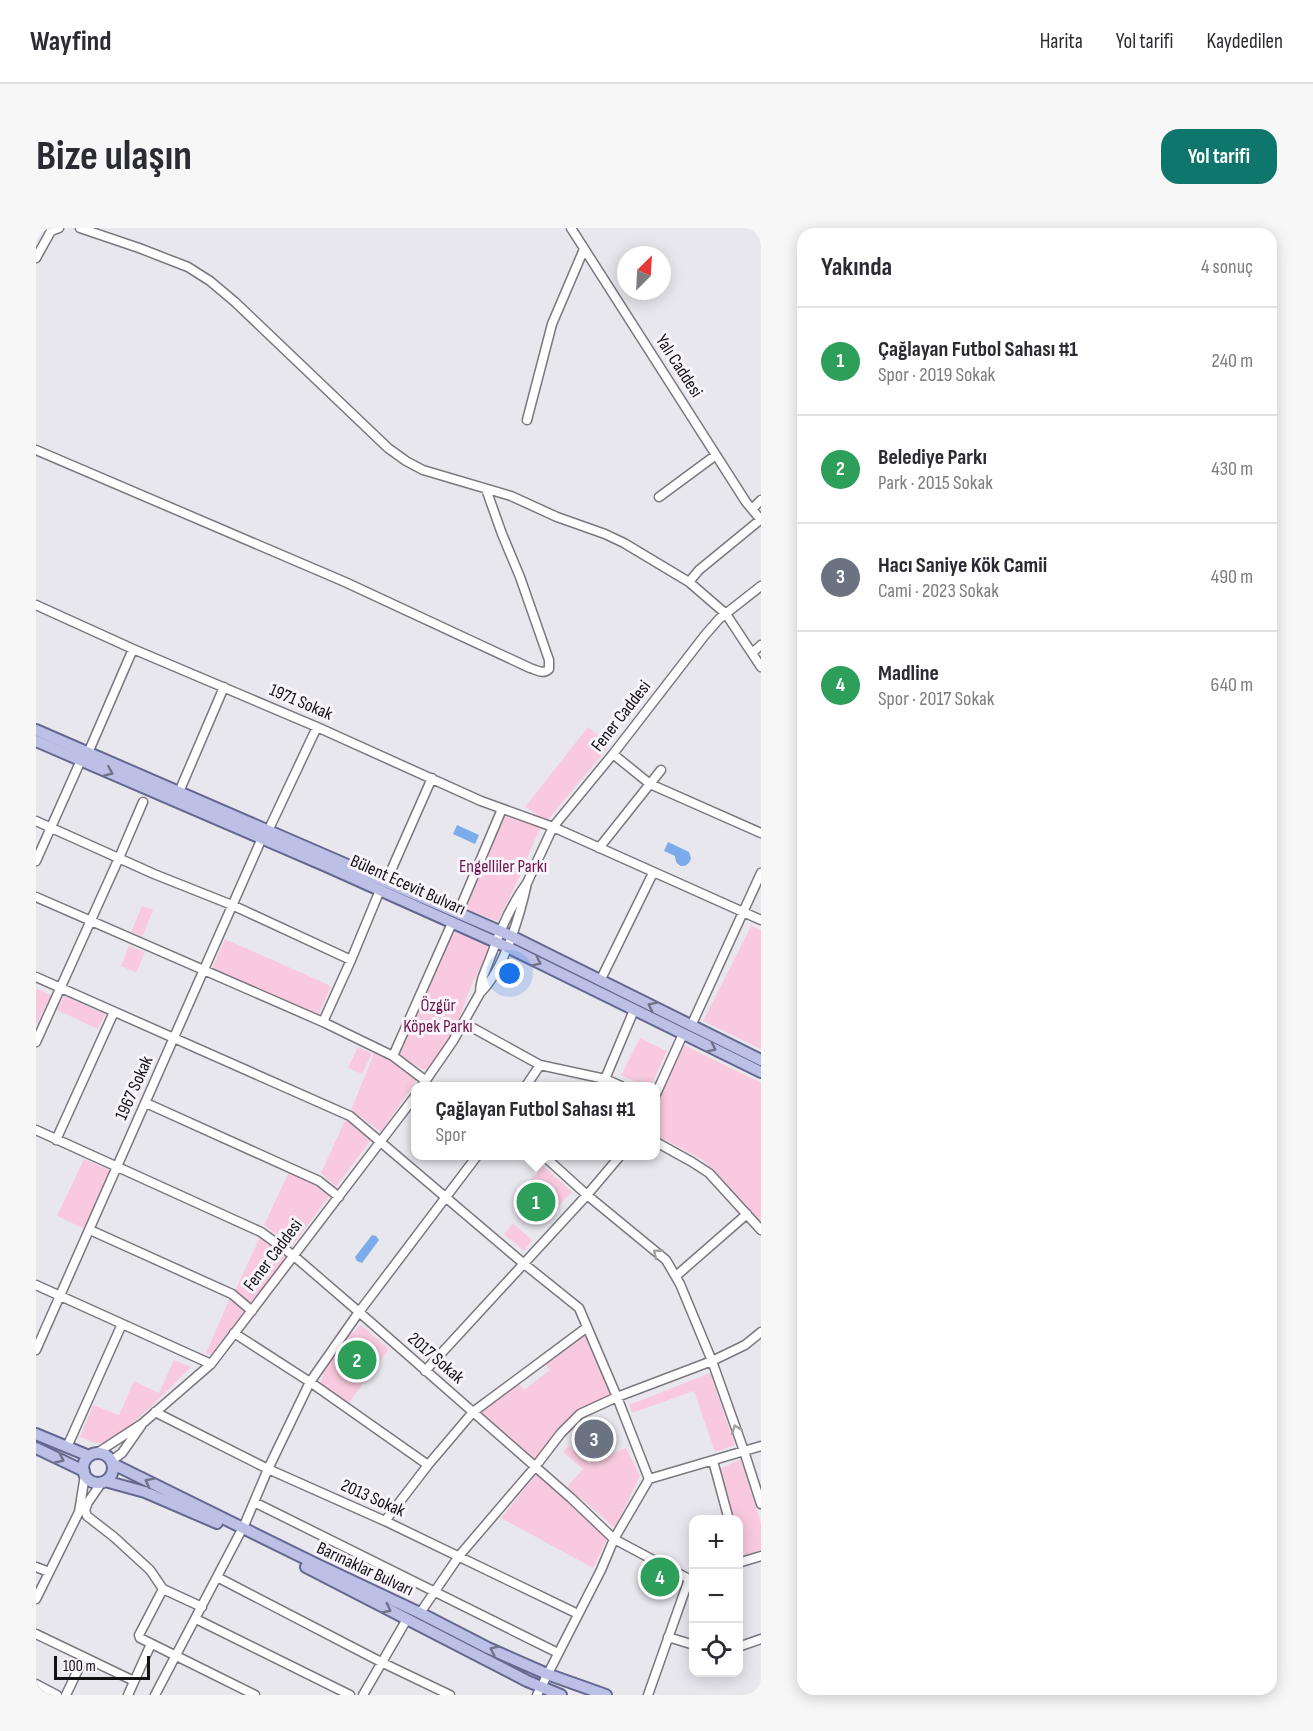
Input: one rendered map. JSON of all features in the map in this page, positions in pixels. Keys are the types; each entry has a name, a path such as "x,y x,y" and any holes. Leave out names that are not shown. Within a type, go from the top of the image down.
{"main road":[{"name":"Bülent Ecevit Bulvarı","path":"36,730 85,757 497,937 507,947 634,1010 761,1060"},
{"name":"Bülent Ecevit Bulvarı","path":"36,741 179,792 265,835"},
{"name":"Bülent Ecevit Bulvarı","path":"497,937 511,936 600,981 761,1072"},
{"path":"36,1434 93,1455 105,1455 112,1462 111,1476 104,1482 92,1481 84,1473 36,1448"},
{"path":"84,1473 84,1463 93,1455"},
{"name":"Barınaklar Bulvarı","path":"112,1462 539,1691 561,1695"},
{"name":"Barınaklar Bulvarı","path":"104,1482 145,1492 242,1531 420,1613 488,1648 547,1674 606,1695"}],"street":[{"path":"36,258 51,231 58,228"},
{"path":"80,228 188,267 210,281 388,448 406,461 423,470 511,496 557,517 605,534 689,582 726,614 761,667"},
{"name":"Yalı Caddesi","path":"571,228 716,455 761,520"},
{"path":"527,420 552,324 584,249"},
{"path":"36,450 345,582 530,668 546,672 549,669 549,660 486,489"},
{"path":"659,497 716,455"},
{"path":"752,509 761,500"},
{"path":"689,582 699,570 761,520"},
{"name":"Fener Caddesi","path":"480,993 480,981 497,937 515,899 527,883 553,827 705,635 726,614 761,586"},
{"name":"1971 Sokak","path":"36,605 502,809 553,827 761,920"},
{"path":"752,653 761,645"},
{"path":"36,861 133,649"},
{"path":"179,792 224,687"},
{"name":"1967 Sokak","path":"36,1350 232,905 317,727"},
{"path":"613,754 650,784 761,833"},
{"path":"599,848 661,770"},
{"path":"323,1022 432,778"},
{"path":"36,1042 143,802"},
{"path":"393,1056 502,809"},
{"path":"36,821 232,905 351,960"},
{"path":"600,981 653,873"},
{"path":"660,1086 761,873"},
{"name":"Fener Caddesi","path":"425,1082 501,961 523,901 527,883"},
{"path":"36,897 323,1022 393,1056 422,1082"},
{"path":"36,977 350,1116 579,1308 649,1479"},
{"path":"605,1079 634,1010"},
{"path":"56,1140 114,1012"},
{"path":"464,1023 540,1065 612,1082"},
{"path":"529,1082 540,1065"},
{"name":"Fener Caddesi","path":"143,1423 210,1364 411,1102"},
{"path":"146,1103 319,1180 339,1197"},
{"name":"2017 Sokak","path":"36,1130 261,1232 294,1256 359,1312 536,1467 614,1539 689,1578"},
{"path":"660,1144 709,1173 761,1230"},
{"path":"157,1694 242,1531 268,1469 310,1382 359,1312 473,1160"},
{"path":"549,1160 586,1195 666,1260 676,1276 712,1361 761,1504"},
{"path":"425,1371 616,1160"},
{"path":"676,1276 747,1214"},
{"path":"90,1230 232,1294 252,1311"},
{"path":"36,1285 210,1364"},
{"path":"67,1447 122,1324"},
{"path":"385,1521 473,1412 586,1328"},
{"path":"420,1613 459,1556 536,1467 561,1433 580,1414 617,1397 712,1361 745,1346 761,1332"},
{"path":"234,1333 310,1382 428,1465"},
{"name":"2013 Sokak","path":"155,1412 268,1469 385,1521 578,1614"},
{"path":"93,1455 143,1423"},
{"path":"112,1462 122,1453 143,1423"},
{"path":"539,1691 601,1570 614,1539 649,1479 761,1446"},
{"path":"713,1461 728,1515"},
{"path":"36,1599 79,1512 84,1473"},
{"path":"79,1512 104,1482"},
{"path":"254,1502 558,1653"},
{"path":"87,1505 85,1510 87,1516 150,1570 163,1589 202,1607"},
{"path":"743,1560 761,1556"},
{"path":"36,1567 49,1572"},
{"path":"217,1577 450,1695"},
{"name":"2017 Sokak","path":"648,1695 689,1584"},
{"path":"163,1589 139,1635 140,1638 255,1695"},
{"path":"196,1619 350,1695"},
{"path":"363,1695 407,1619"},
{"path":"36,1634 134,1681"},
{"path":"668,1637 689,1644"},
{"path":"743,1645 761,1639"},
{"path":"128,1695 150,1644"},
{"path":"66,1695 84,1658"},
{"path":"36,1684 57,1695"}],"green space":[{"path":"588,727 610,745 547,821 525,807"},
{"name":"Engelliler Parkı","path":"504,813 540,828 498,921 463,909"},
{"path":"142,906 153,910 142,937 131,932"},
{"path":"751,926 761,930 761,1049 703,1021"},
{"name":"Özgür Köpek Parkı","path":"454,931 489,949 471,986 453,1035 427,1072 397,1054"},
{"path":"225,939 331,986 318,1016 212,968"},
{"path":"129,946 145,952 136,973 121,966"},
{"path":"36,988 51,995 36,1026"},
{"path":"64,996 105,1014 98,1029 57,1010"},
{"path":"640,1038 667,1051 653,1082 636,1082 621,1075"},
{"path":"684,1045 761,1083 761,1224 703,1160 660,1137 660,1097"},
{"path":"358,1047 372,1053 362,1074 348,1068"},
{"path":"375,1051 418,1078 415,1082 411,1082 411,1088 381,1132 351,1110"},
{"path":"346,1118 373,1137 336,1187 321,1173"},
{"path":"84,1159 114,1172 87,1230 57,1216"},
{"path":"543,1166 572,1192 558,1206 531,1180"},
{"path":"290,1170 318,1183 330,1195 292,1246 264,1225"},
{"path":"529,1183 556,1208 544,1222 516,1196"},
{"path":"513,1223 532,1240 524,1251 504,1234"},
{"path":"260,1237 287,1257 251,1303 234,1293"},
{"path":"230,1298 246,1310 212,1356 206,1353"},
{"path":"361,1325 389,1349 347,1405 320,1386 324,1371 350,1335"},
{"path":"585,1334 612,1396 559,1430 534,1461 480,1413 519,1384 524,1390 550,1370 545,1364"},
{"path":"174,1360 191,1367 148,1410 122,1432 102,1443 80,1437 93,1405 119,1415 134,1381 159,1393"},
{"path":"710,1373 735,1445 715,1452 694,1391 632,1413 629,1405"},
{"path":"568,1446 589,1463 626,1448 640,1476 615,1528 567,1487 583,1469 563,1452"},
{"path":"741,1459 761,1524 761,1550 744,1556 743,1515 733,1515 720,1469"},
{"path":"537,1473 608,1537 593,1568 501,1518"}],"water":[{"path":"457,825 479,835 475,844 453,834"},
{"path":"668,842 689,852 691,858 685,866 679,865 675,856 664,851"},
{"path":"372,1235 379,1240 362,1263 357,1261 355,1257"}],"place":[{"name":"Çağlayan Futbol Sahası #1","path":"536,1202"},
{"name":"Belediye Parkı","path":"357,1360"},
{"name":"Hacı Saniye Kök Camii","path":"594,1439"},
{"name":"Madline","path":"660,1577"}]}
